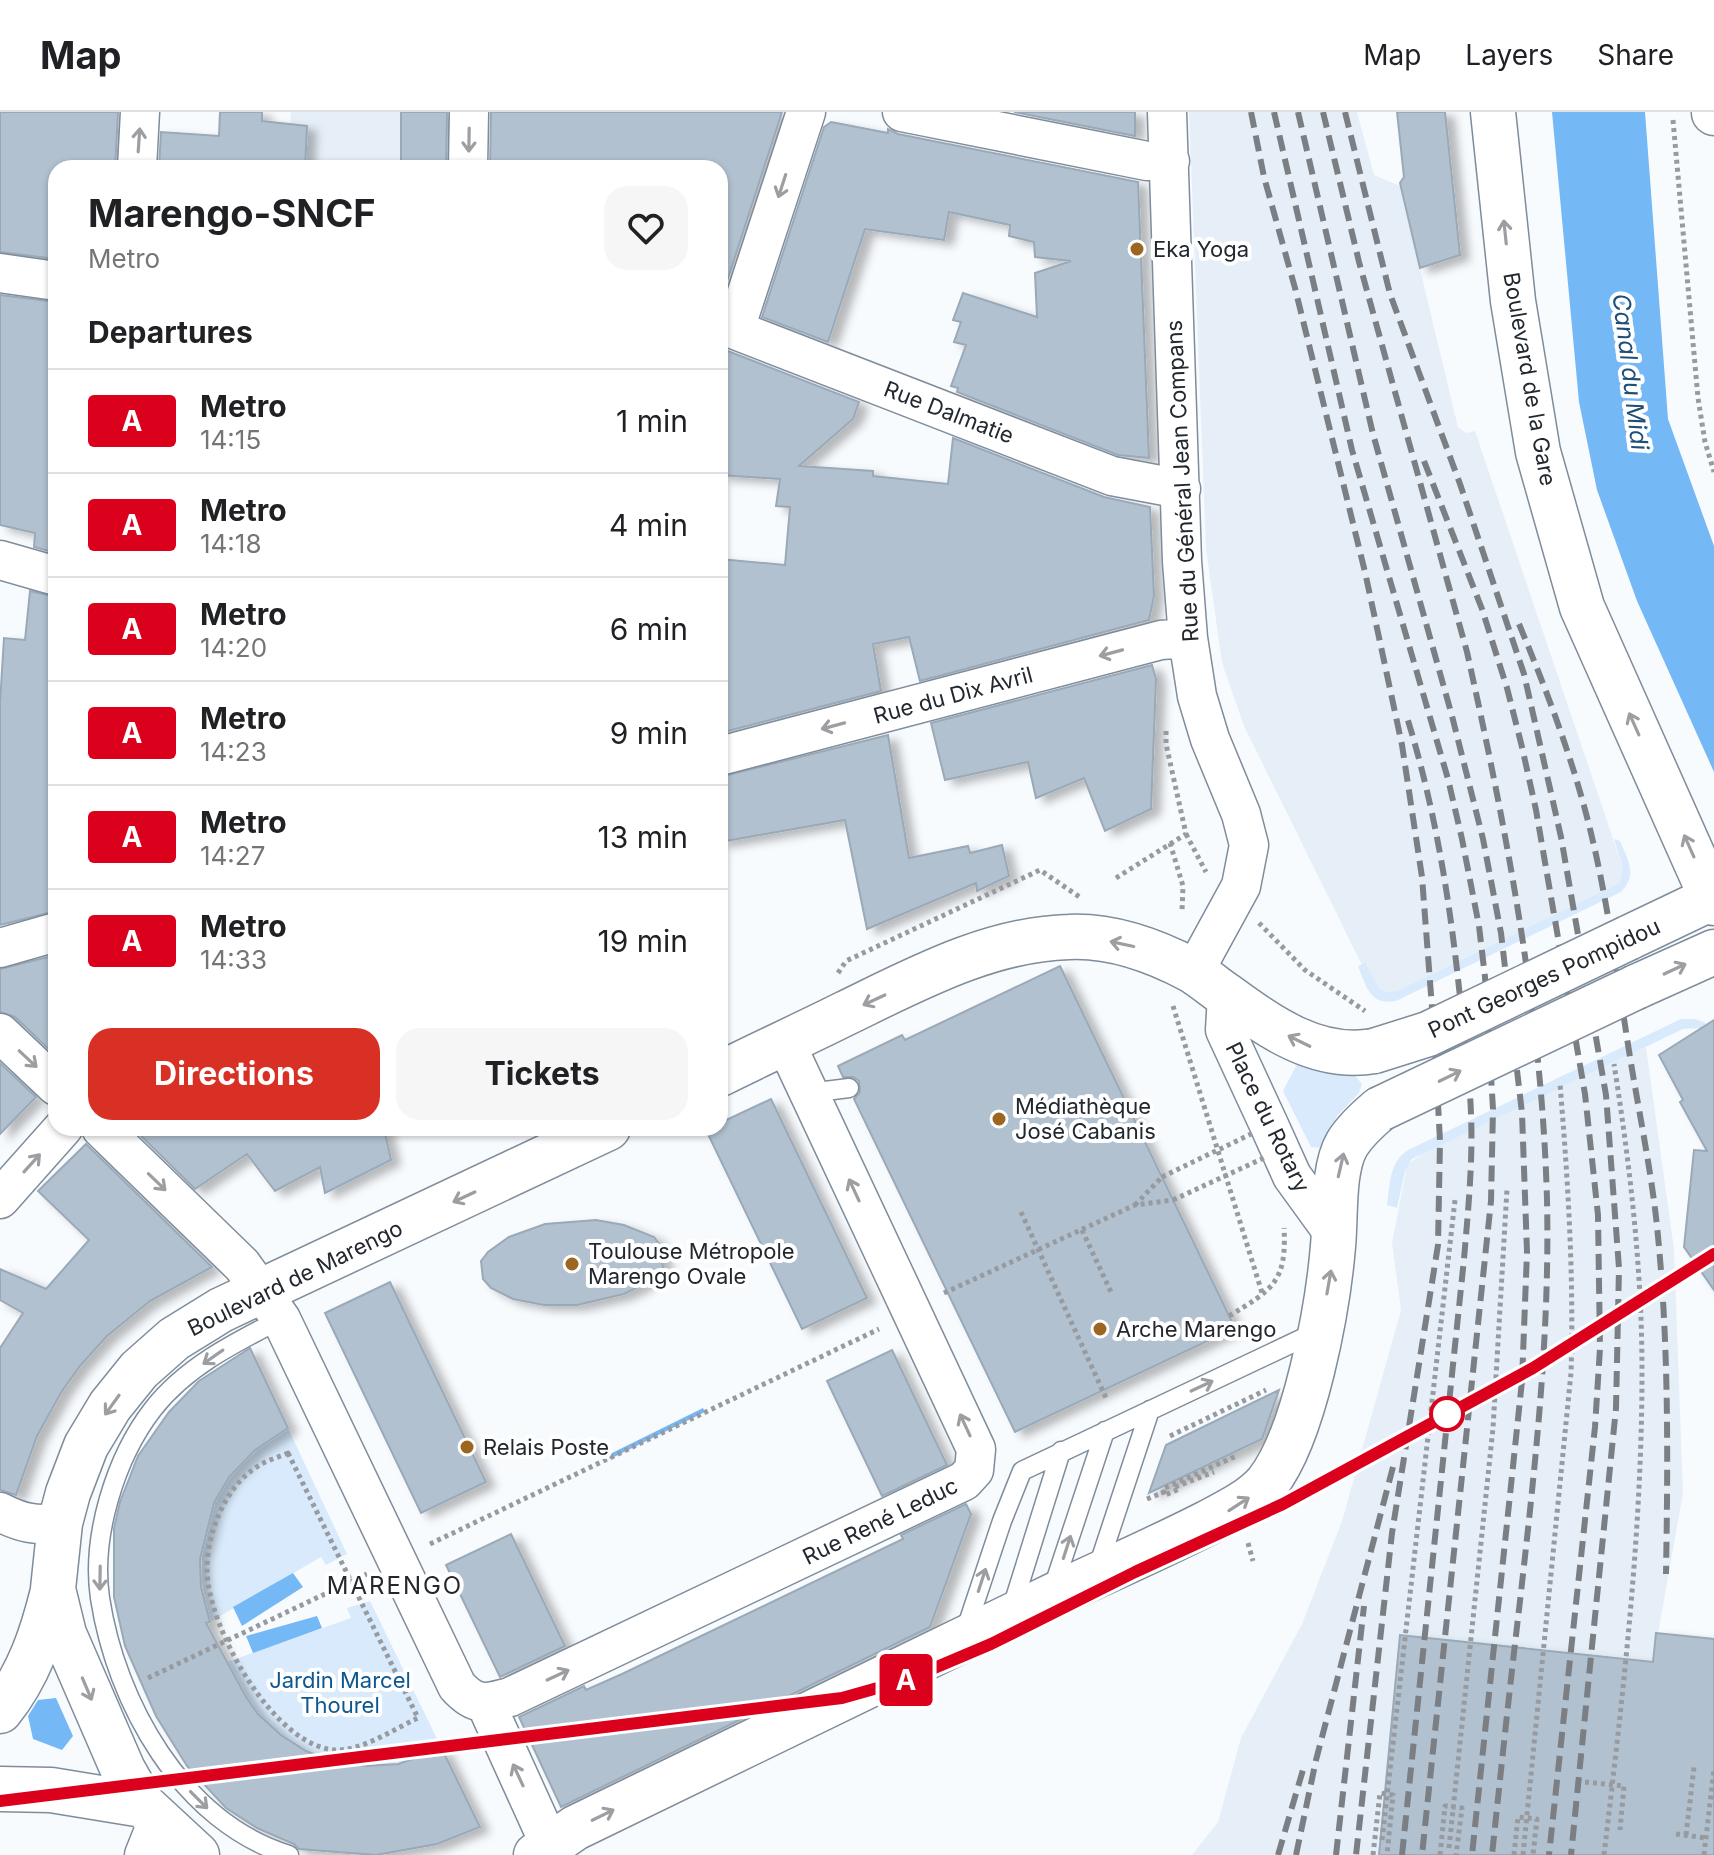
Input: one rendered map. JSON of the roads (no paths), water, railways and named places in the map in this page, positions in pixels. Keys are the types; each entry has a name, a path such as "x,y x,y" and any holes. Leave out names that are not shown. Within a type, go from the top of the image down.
{"main road":[{"name":"Boulevard de la Gare","path":"1493,112 1513,301 1538,452 1582,607 1713,899"},
{"name":"Pont Georges Pompidou","path":"1197,987 1309,1046 1333,1053 1359,1054 1373,1033 1428,1034 1713,899"},
{"path":"728,1070 952,963 1028,941 1072,936 1127,944 1164,957 1197,987"},
{"name":"Place du Rotary","path":"1334,1234 1336,1190 1345,1146 1380,1109 1714,952"},
{"name":"Boulevard de Marengo","path":"197,1855 148,1827 69,1647 53,1589 60,1523 86,1446 110,1406 139,1370 174,1339 221,1310 271,1305 593,1136"},
{"path":"543,1850 575,1828 904,1658 962,1639 1243,1504 1267,1483 1296,1422 1320,1330 1334,1234"},
{"path":"0,1711 15,1692 30,1664 53,1589"},
{"path":"0,1789 51,1790 148,1827"}],"street":[{"path":"137,160 140,112"},
{"path":"468,160 469,112"},
{"path":"728,323 806,112"},
{"path":"902,112 1147,161 1170,161"},
{"name":"Rue du Général Jean Compans","path":"1167,112 1188,638 1197,696 1210,739 1241,814 1249,845 1241,886 1197,987"},
{"path":"0,273 48,280"},
{"name":"Rue Dalmatie","path":"728,326 1112,476 1181,489"},
{"path":"0,560 48,574"},
{"name":"Rue du Dix Avril","path":"728,754 1161,640 1188,638"},
{"path":"0,948 48,934"},
{"name":"Place du Rotary","path":"1197,987 1225,1030 1292,1176 1334,1234"},
{"path":"0,1033 48,1078"},
{"name":"Rue René Leduc","path":"486,1704 524,1691 964,1481 974,1470 976,1449 785,1042"},
{"path":"0,1199 56,1136"},
{"path":"109,1136 242,1265 271,1305 457,1686 467,1697 486,1704 543,1850"},
{"path":"0,1512 21,1523 60,1523"}],"lane":[{"path":"809,1093 849,1088"},
{"path":"271,1305 225,1348 185,1377 153,1410 123,1463 108,1500 103,1527 100,1596 111,1645 127,1688 148,1733 174,1773 202,1804 239,1832 289,1855"},
{"path":"962,1639 1022,1471 1320,1330"},
{"path":"1094,1577 1150,1410"},
{"path":"1050,1598 1105,1431"},
{"path":"1009,1617 1061,1451"}],"water":[{"name":"Canal du Midi","path":"1552,112 1645,112 1668,419 1714,546 1714,772 1637,601 1597,490 1579,402"},
{"path":"703,1408 705,1412 610,1459 608,1455"},
{"path":"293,1573 303,1587 242,1626 233,1607"},
{"path":"317,1616 322,1628 253,1653 246,1636"},
{"path":"56,1698 73,1736 62,1750 33,1739 28,1716 38,1700"}],"railway":[{"path":"1251,112 1264,177 1295,288 1365,572 1402,745 1422,877 1435,1047 1440,1141 1438,1245 1392,1533 1356,1855"},
{"path":"1274,112 1352,450 1448,779 1479,926 1485,977 1493,1109 1491,1201 1422,1855"},
{"path":"1298,112 1373,434 1483,839 1501,933 1522,1113 1527,1252 1522,1381 1472,1855"},
{"path":"1323,112 1359,262 1467,652 1509,856 1538,1062 1547,1200 1544,1351 1531,1501 1492,1855"},
{"path":"1345,112 1390,294 1460,484 1524,674 1561,837 1606,1095 1619,1268 1616,1408 1571,1855"},
{"path":"1424,461 1482,609 1522,747 1536,810 1585,1094 1598,1215 1600,1348 1595,1427 1549,1855"},
{"path":"1519,624 1563,737 1598,863 1650,1172 1660,1261 1665,1350 1666,1574"},
{"path":"1402,1855 1464,1259 1471,1132 1469,1078 1448,902 1435,826 1406,714"},
{"path":"1296,1855 1316,1760 1393,1467"},
{"path":"1336,1855 1364,1606"},
{"path":"1278,1855 1305,1763"}],"metro line":[{"name":"A","path":"0,1801 842,1698 906,1680 991,1644 1135,1572 1283,1504 1533,1368 1714,1254"}],"place":[{"name":"Eka Yoga","path":"1137,249"},
{"name":"Médiathèque José Cabanis","path":"999,1119"},
{"name":"Toulouse Métropole Marengo Ovale","path":"572,1264"},
{"name":"Arche Marengo","path":"1100,1329"},
{"name":"Relais Poste","path":"467,1447"}],"district":[{"name":"MARENGO","path":"395,1586"}],"park label":[{"name":"Jardin Marcel Thourel","path":"340,1692"}]}
